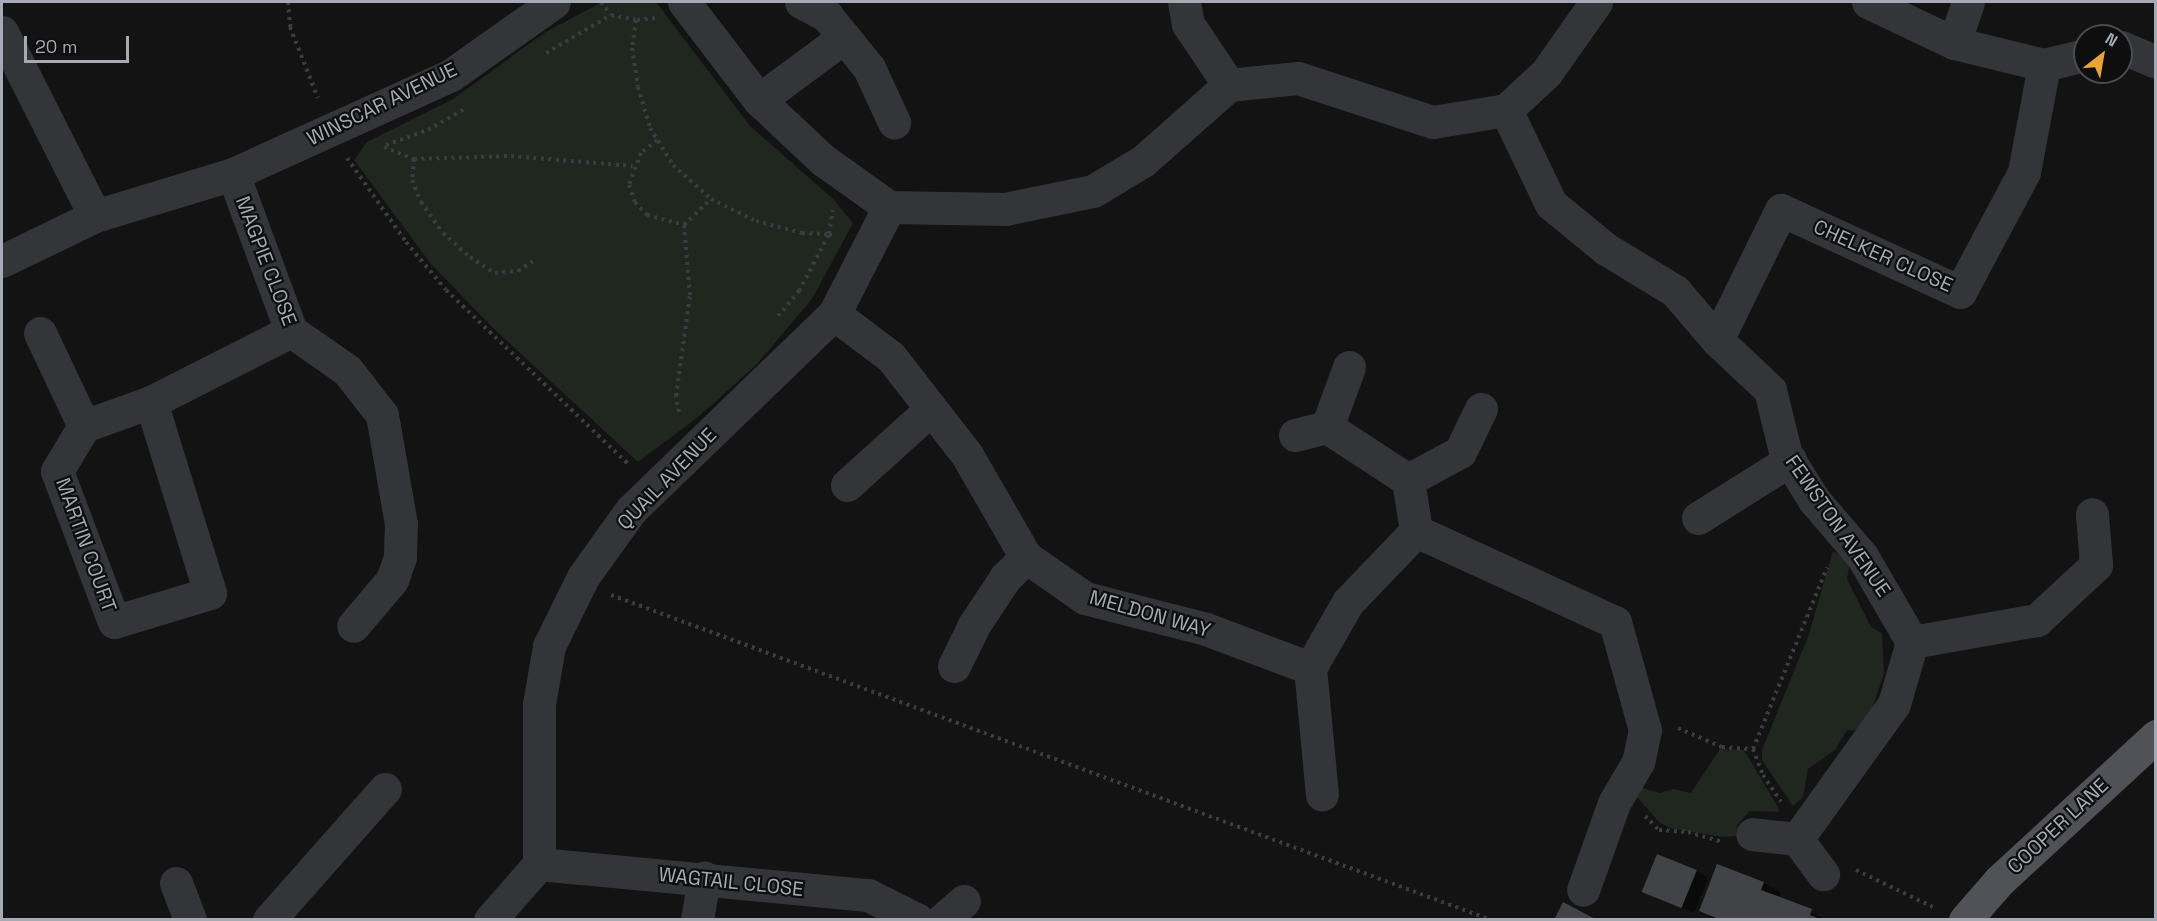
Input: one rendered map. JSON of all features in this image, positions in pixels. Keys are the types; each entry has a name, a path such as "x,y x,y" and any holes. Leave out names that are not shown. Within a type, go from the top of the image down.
{"main road":[{"name":"COOPER LANE","path":"1952,914 1999,881 2156,736"}],"street":[{"name":"WINSCAR AVENUE","path":"2,261 95,216 233,174 451,75 554,2"},
{"path":"801,2 827,16 869,68 894,122"},
{"path":"1184,2 1188,24 1229,85"},
{"path":"687,6 759,100 835,169 889,207 1005,209 1093,191 1143,160 1229,85 1298,78 1433,122 1506,110 1546,73 1596,2"},
{"path":"1868,2 1954,43 2044,65 2073,58"},
{"path":"1954,43 1968,2"},
{"path":"2,32 11,71 95,216"},
{"path":"759,100 844,37"},
{"path":"2133,52 2156,62"},
{"name":"CHELKER CLOSE","path":"1717,340 1781,210 1959,292 2024,172 2044,65"},
{"name":"FEWSTON AVENUE","path":"1506,110 1551,204 1606,249 1675,291 1717,340 1770,390 1790,460 1814,500 1862,556 1912,642"},
{"name":"MAGPIE CLOSE","path":"233,174 291,332 347,369 382,415 401,524 400,557 392,579 353,626"},
{"name":"QUAIL AVENUE","path":"538,864 539,704 549,646 580,584 631,510 834,314 889,207"},
{"name":"MELDON WAY","path":"834,314 891,357 967,455 1026,556 1084,598 1206,629 1310,668"},
{"path":"40,333 84,426 151,402 291,332"},
{"path":"1327,427 1349,367"},
{"name":"MARTIN COURT","path":"84,426 57,471 114,622 210,593 151,402"},
{"path":"847,485 931,408"},
{"path":"1408,480 1460,452 1481,409"},
{"path":"1295,435 1327,427 1408,480 1416,531 1385,567 1348,602 1310,668 1322,794"},
{"path":"1698,518 1790,460"},
{"path":"1797,839 1894,704 1912,642 2037,620 2096,565 2092,514"},
{"path":"1416,531 1615,622 1645,730 1638,762 1618,797 1584,890"},
{"path":"954,666 974,625 1005,578 1026,556"},
{"path":"269,920 386,789"},
{"path":"1752,834 1797,839 1823,874"},
{"path":"490,920 538,864"},
{"name":"WAGTAIL CLOSE","path":"538,864 704,878 868,896 918,920"},
{"path":"697,920 704,878"},
{"path":"176,883 190,920"}],"path":[{"path":"288,2 290,27 330,130"},
{"path":"601,2 611,15 636,20 671,20 687,6"},
{"path":"539,58 611,15"},
{"path":"636,20 632,48 638,87 657,140 674,165 711,199 756,221 801,233 829,234"},
{"path":"375,147 428,130 471,105"},
{"path":"657,140 641,153 633,166 629,185 635,202 646,215 684,225"},
{"path":"381,146 414,159 511,156 633,166"},
{"path":"354,152 346,157 373,198 446,290 589,431 636,471"},
{"path":"414,159 412,180 421,202 443,233 470,257 495,273 518,271 535,260"},
{"path":"775,319 799,291 829,234 833,220 835,169"},
{"path":"684,225 711,199"},
{"path":"677,423 679,412 676,396 690,295 684,225"},
{"path":"679,412 687,404"},
{"path":"1797,839 1753,749 1840,530"},
{"path":"580,584 1491,920"},
{"path":"1641,713 1722,747 1753,749"},
{"path":"1618,797 1659,830 1734,842 1752,834"},
{"path":"1823,874 1852,868 1952,914"}],"shaded area":[{"path":"602,2 656,2 750,126 832,198 853,223 812,299 756,365 697,418 638,462 492,327 431,264 354,160 367,142 453,99 544,33"},
{"path":"1833,551 1850,561 1847,579 1871,627 1882,633 1884,674 1864,731 1847,730 1835,750 1808,769 1803,797 1793,806 1762,760 1762,750 1809,634"},
{"path":"1720,749 1743,750 1779,809 1778,812 1750,811 1737,825 1736,836 1722,837 1670,828 1659,822 1635,795 1639,787 1660,793 1673,789 1691,793"}],"building":[{"path":"1657,854 1697,870 1682,908 1642,892"},
{"path":"1717,864 1764,882 1761,890 1812,909 1810,915 1822,920 1721,920 1699,911"},
{"path":"1563,902 1597,920 1554,920"}]}
